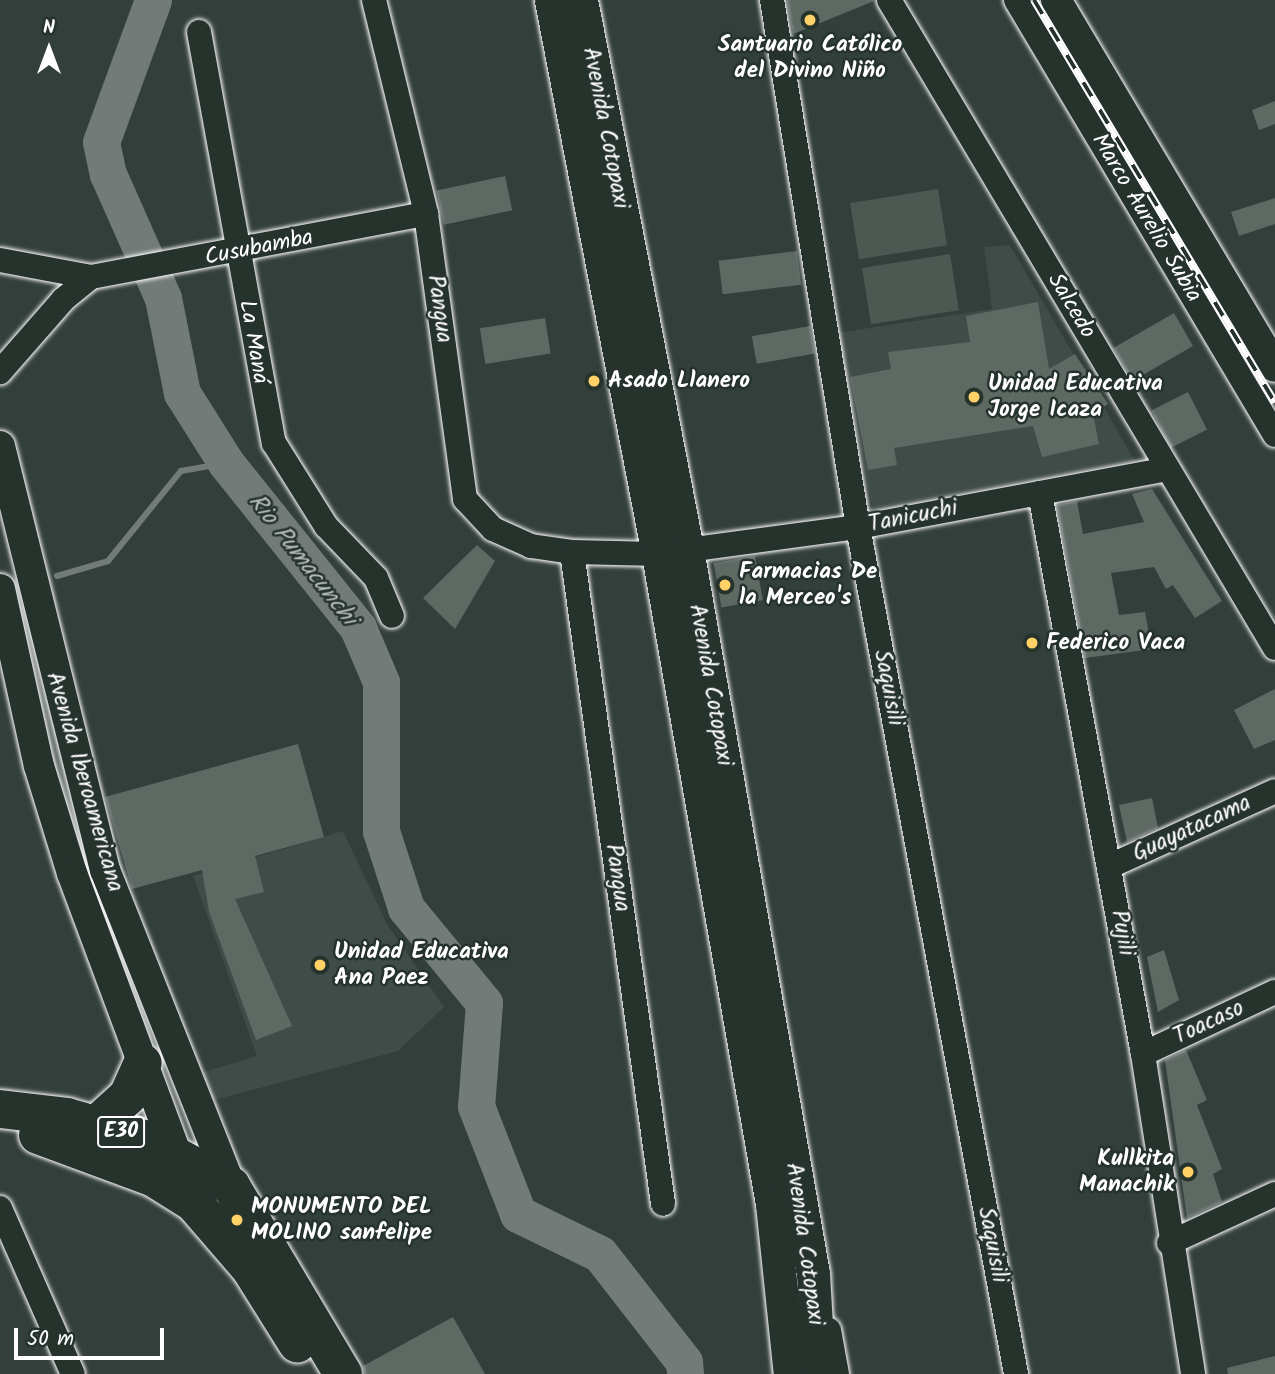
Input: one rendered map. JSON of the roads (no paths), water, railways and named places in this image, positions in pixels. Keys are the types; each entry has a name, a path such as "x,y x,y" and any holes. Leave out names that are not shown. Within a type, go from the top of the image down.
{"main road":[{"name":"Avenida Cotopaxi","path":"551,0 608,216"},
{"name":"Avenida Cotopaxi","path":"580,0 608,216 813,1275 819,1374"},
{"name":"Avenida Cotopaxi","path":"672,551 772,1204 790,1374"},
{"path":"97,1124 128,1096 143,1063"},
{"name":"E30","path":"0,1109 97,1124 177,1152 231,1186 343,1374"},
{"name":"E30","path":"0,1130 53,1136 154,1178 194,1203 250,1268 317,1374"},
{"path":"252,1240 332,1374"}],"street":[{"name":"Pangua","path":"374,0 426,214 465,499 493,529 531,546 572,552 672,551"},
{"name":"Saquisili","path":"772,0 858,527 1016,1374"},
{"name":"Salcedo","path":"889,0 1275,648"},
{"name":"Marco Aurelio Subia","path":"1016,0 1275,435"},
{"name":"Marco Aurelio Subia","path":"1056,0 1265,332 1275,367"},
{"name":"La Maná","path":"199,32 228,254 274,443 326,526 376,578 392,616"},
{"name":"Cusubamba","path":"0,260 98,276 228,254 426,214"},
{"name":"Cusubamba","path":"0,372 63,300 98,276"},
{"name":"Avenida Iberoamericana","path":"0,446 13,566 105,870 231,1186"},
{"name":"Tanicuchi","path":"672,551 858,527 1167,469"},
{"name":"Pujili","path":"1040,493 1143,1054 1169,1243 1193,1374"},
{"name":"Pangua","path":"572,552 663,1205"},
{"name":"Avenida Iberoamericana","path":"0,589 39,766 72,873 194,1203"},
{"name":"Guayatacama","path":"1110,866 1275,791"},
{"name":"Toacaso","path":"1143,1054 1275,992"},
{"path":"1169,1243 1275,1194"},
{"path":"0,1208 73,1374"},
{"path":"813,1275 837,1374"}],"waterway":[{"name":"Rio Pumacunchi","path":"153,0 101,142 108,174 163,298 182,393 226,463 358,628 381,682 381,831 406,908 484,1003 476,1106 518,1214 600,1254 684,1362 685,1374"},
{"path":"57,576 108,561 181,471 226,463"}],"railway":[{"path":"1034,0 1275,402"}],"place":[{"name":"Santuario Católico del Divino Niño","path":"810,20"},
{"name":"Asado Llanero","path":"594,381"},
{"name":"Unidad Educativa Jorge Icaza","path":"974,397"},
{"name":"Farmacias De la Merceo's","path":"725,585"},
{"name":"Federico Vaca","path":"1032,643"},
{"name":"Unidad Educativa Ana Paez","path":"320,965"},
{"name":"Kullkita Manachik","path":"1188,1172"},
{"name":"MONUMENTO DEL MOLINO sanfelipe","path":"237,1220"}]}
